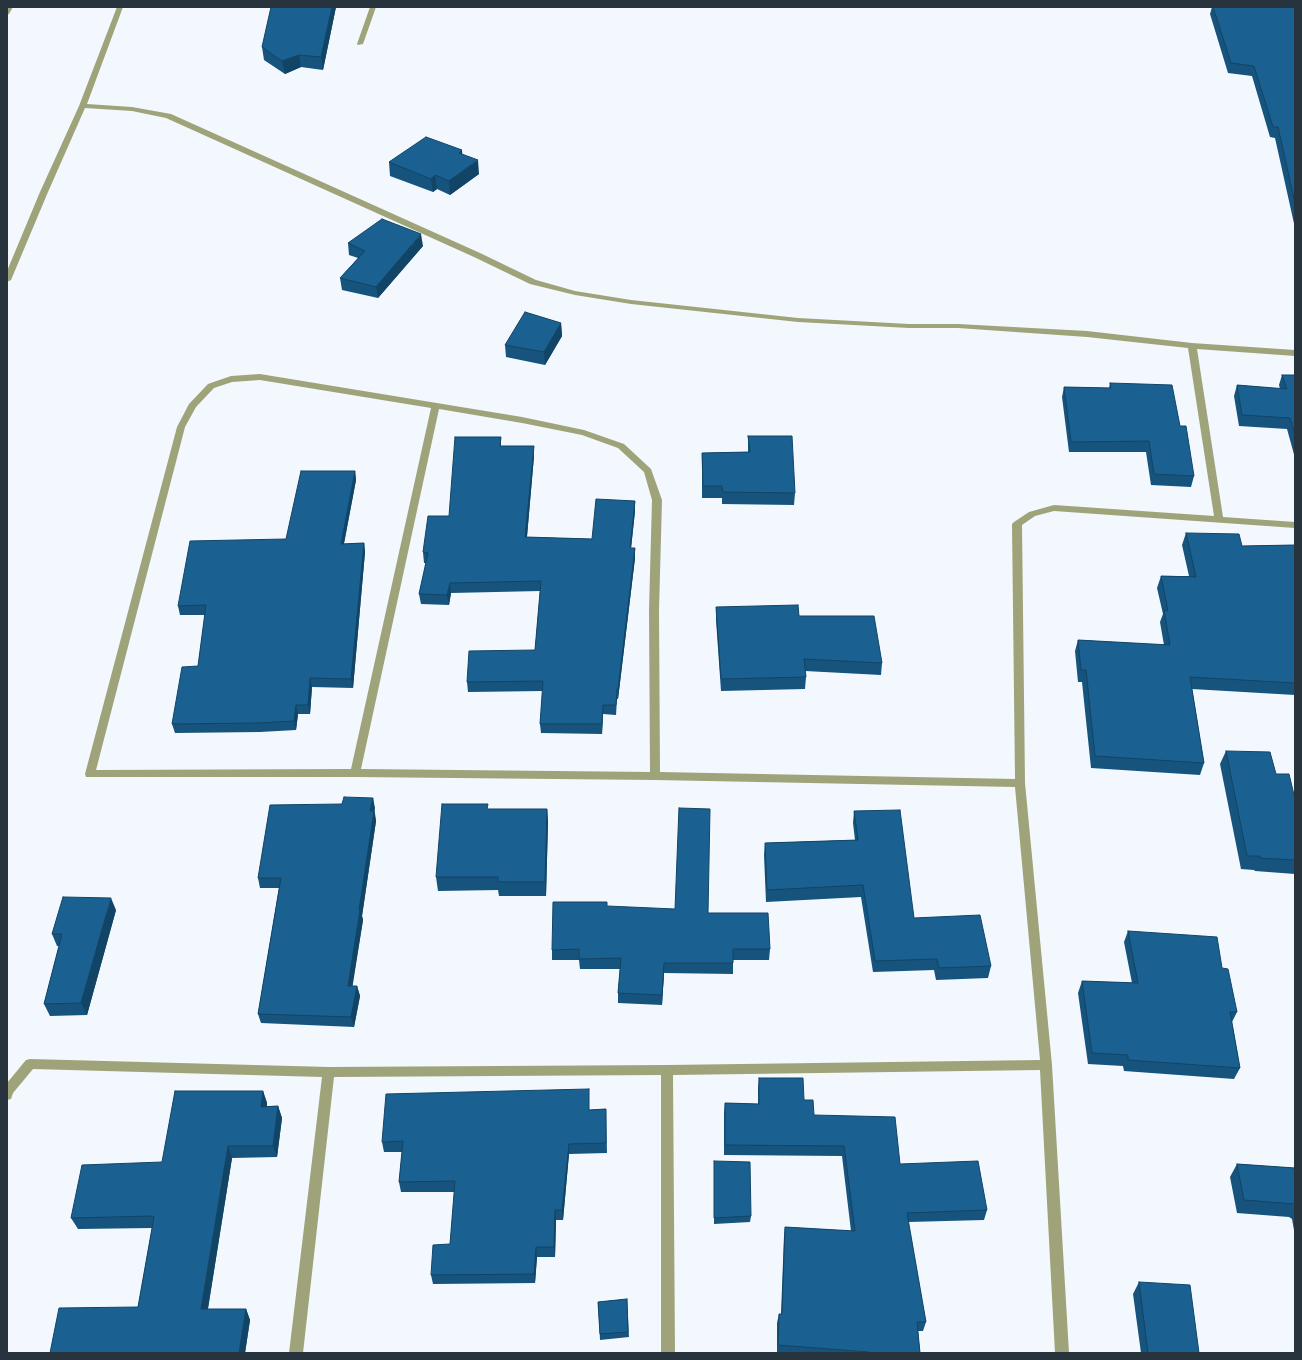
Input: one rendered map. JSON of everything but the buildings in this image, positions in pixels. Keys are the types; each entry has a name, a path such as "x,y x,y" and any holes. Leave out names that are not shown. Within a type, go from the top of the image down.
{"street":[{"path":"7,13 10,7"},
{"path":"7,280 44,192 83,106 120,7"},
{"path":"360,44 373,7"},
{"path":"83,106 132,109 168,116 477,254 533,282 575,293 631,302 798,320 909,326 958,326 1087,334 1192,346 1295,353"},
{"path":"1192,346 1219,519"},
{"path":"655,776 654,610 657,500 648,471 622,446 584,433 436,406 260,377 231,379 211,386 192,406 181,427 90,774 355,773 655,776 1020,783"},
{"path":"355,773 436,406"},
{"path":"1062,1353 1046,1065 1020,783 1017,524 1032,514 1054,508 1295,525"},
{"path":"7,1095 8,1091 30,1064 329,1072 667,1070 1046,1065"},
{"path":"667,1070 668,1353"},
{"path":"296,1353 329,1072"}]}
